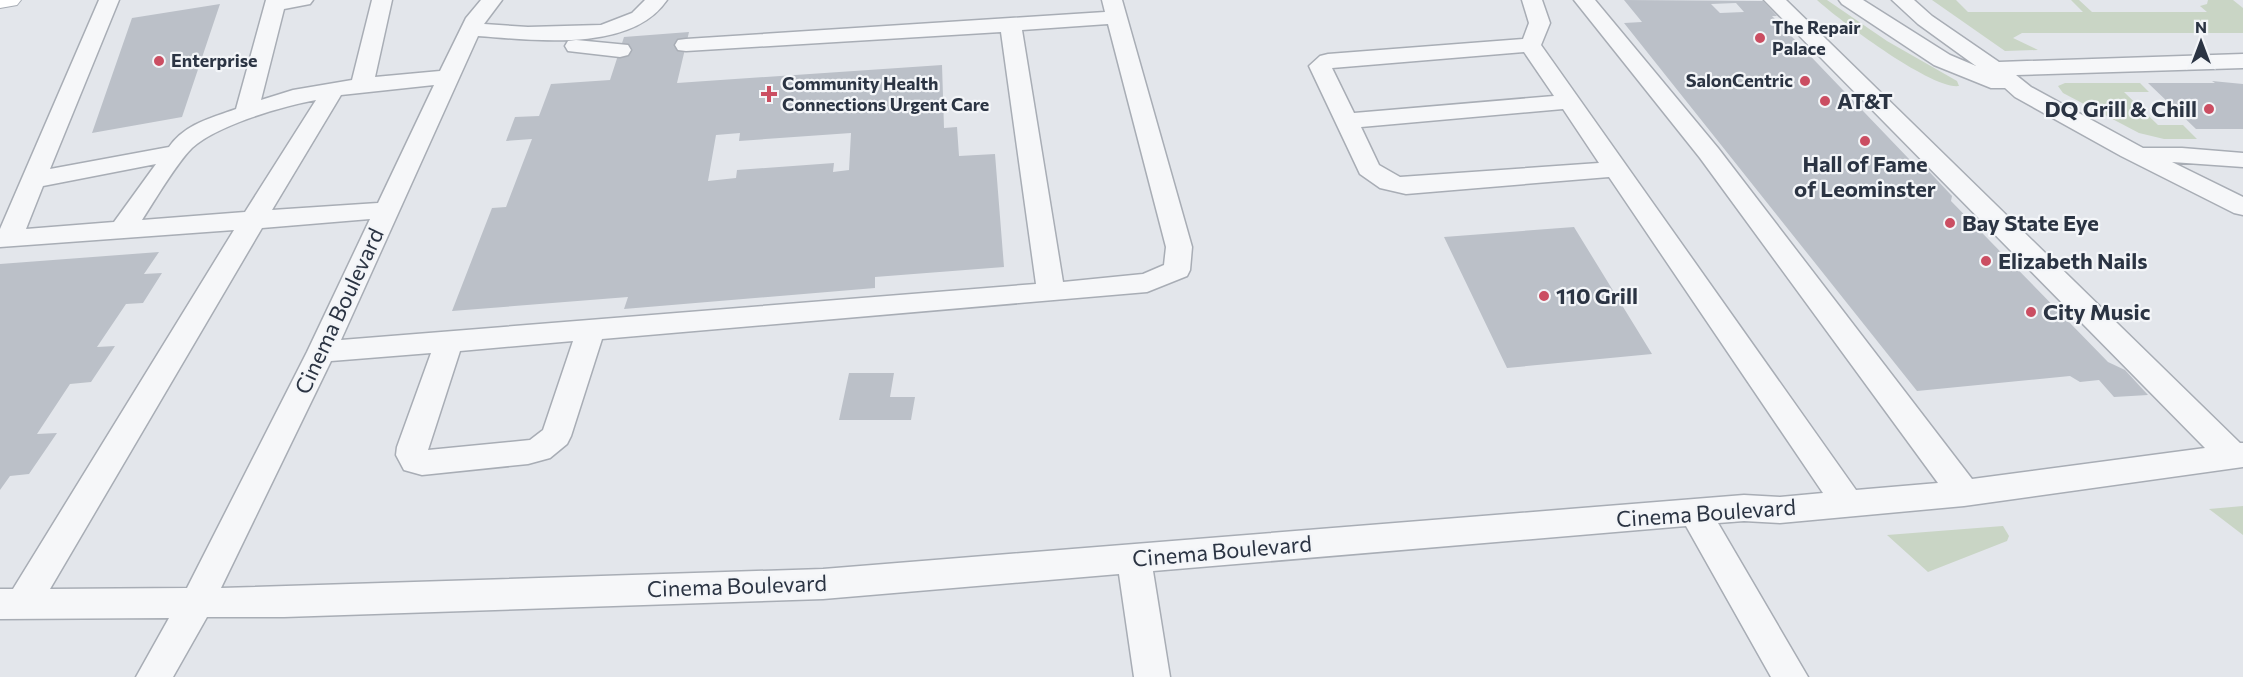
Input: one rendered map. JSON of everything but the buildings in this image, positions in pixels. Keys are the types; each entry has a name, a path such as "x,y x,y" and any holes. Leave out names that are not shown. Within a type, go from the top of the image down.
{"main road":[{"path":"0,1 9,0"}],"lane":[{"path":"4,238 33,180 109,0"},
{"path":"248,111 276,2 303,0"},
{"path":"363,85 382,0"},
{"path":"528,33 614,29 639,17 657,0"},
{"path":"1530,45 1541,24 1539,13 1532,0"},
{"path":"1584,0 1709,153 1964,493"},
{"path":"1774,0 2238,455"},
{"path":"1849,0 1925,50 1973,74 2023,92 2139,155 2243,207"},
{"path":"1902,0 1925,20 1995,69 2023,92"},
{"path":"321,352 1147,283 1177,270 1179,247 1115,9 1011,25 686,45"},
{"path":"480,12 546,40 573,46 620,50"},
{"name":"Cinema Boulevard","path":"197,602 321,352 480,12"},
{"path":"1011,25 1051,292"},
{"path":"1530,45 1847,503"},
{"path":"1530,45 1328,61 1320,66 1370,169 1378,177 1401,186 1617,169"},
{"path":"1973,74 1978,71 1995,69 2243,61"},
{"path":"2041,69 2136,75 2243,77"},
{"path":"122,230 175,153 206,127 293,97 363,85 449,77"},
{"path":"11,604 334,89"},
{"path":"1346,121 1569,102"},
{"path":"2182,155 2243,146"},
{"path":"33,180 175,153"},
{"path":"2139,155 2182,155 2243,160"},
{"path":"4,238 387,210"},
{"path":"449,342 413,447 412,455 415,460 422,463 528,452 539,450 549,444 561,428 591,330"},
{"name":"Cinema Boulevard","path":"11,604 284,602 823,584 1744,508 1780,510 1964,493 2238,455"},
{"path":"1695,513 1790,677"},
{"path":"1134,558 1152,677"},
{"path":"154,677 197,602"}],"green space":[{"path":"1817,0 1827,0 1887,41 1957,81 1959,86 1946,84 1908,66 1864,37"},
{"path":"1932,0 1956,0 1968,12 2083,12 2071,0 2079,0 2092,12 2207,12 2200,6 2207,4 2208,0 2233,0 2243,8 2243,33 2022,33 2013,38 2038,50 2005,51"},
{"path":"2065,83 2140,83 2149,92 2124,92 2158,125 2183,125 2197,139 2164,139 2139,133 2063,93 2058,86"},
{"path":"2243,506 2243,535 2209,509"},
{"path":"2003,526 2009,536 2007,541 1928,572 1887,535"}],"place":[{"name":"The Repair Palace","path":"1760,38"},
{"name":"Enterprise","path":"159,61"},
{"name":"SalonCentric","path":"1805,81"},
{"name":"Community Health Connections Urgent Care","path":"769,94"},
{"name":"AT&T","path":"1825,101"},
{"name":"DQ Grill & Chill","path":"2209,109"},
{"name":"Hall of Fame of Leominster","path":"1865,141"},
{"name":"Bay State Eye","path":"1950,223"},
{"name":"Elizabeth Nails","path":"1986,261"},
{"name":"110 Grill","path":"1544,296"},
{"name":"City Music","path":"2031,312"}]}
